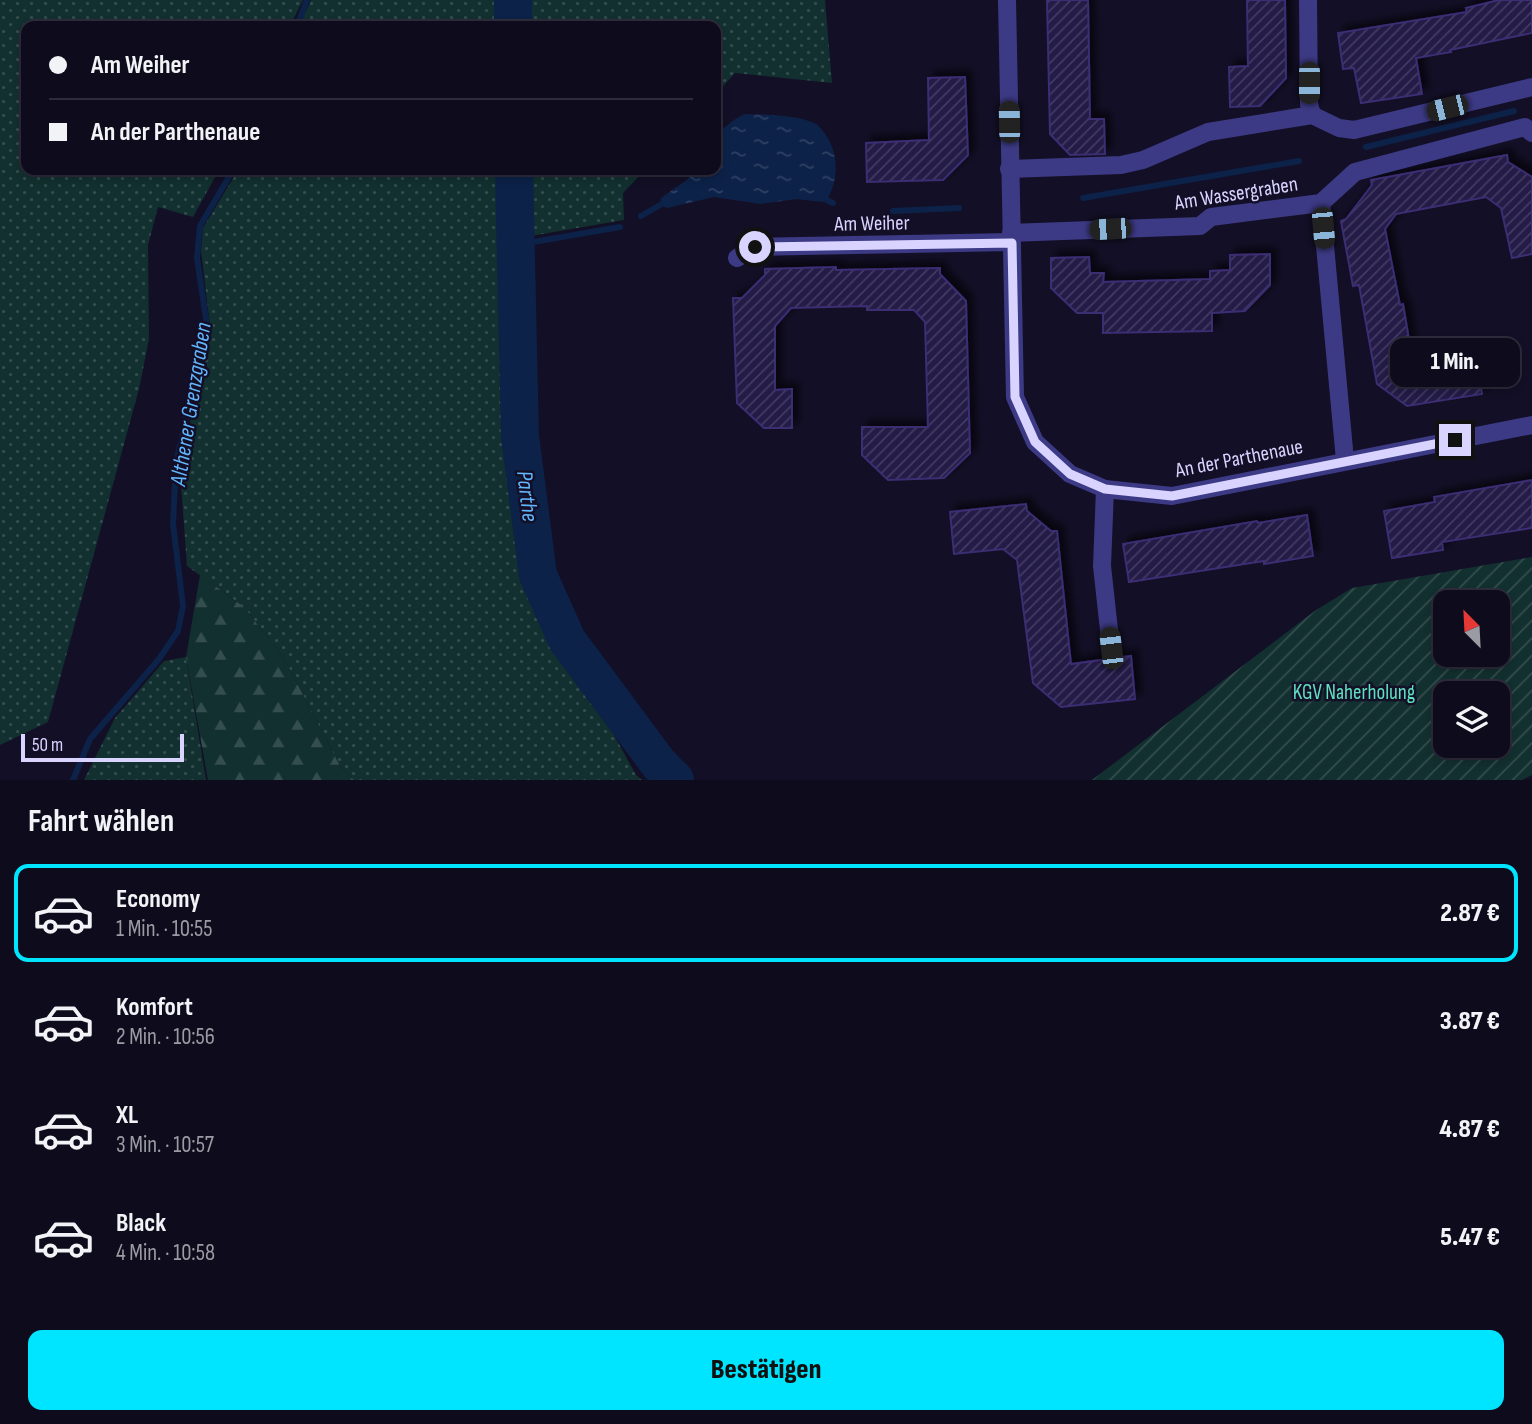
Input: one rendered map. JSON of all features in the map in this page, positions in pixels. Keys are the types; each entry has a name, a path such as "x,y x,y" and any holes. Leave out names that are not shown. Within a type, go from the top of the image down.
{"street":[{"name":"An der Parthenaue","path":"1007,0 1015,397 1035,442 1070,474 1105,489 1172,496 1532,425"},
{"path":"1308,0 1309,104 1312,115"},
{"path":"1009,169 1121,165 1143,160 1208,132 1312,115 1339,128 1354,130 1532,87"},
{"name":"Am Wassergraben","path":"1011,238 1200,226 1211,217 1321,202 1355,172 1525,127 1532,133"},
{"path":"1321,202 1345,460"},
{"name":"Am Weiher","path":"737,258 755,247 1011,238"},
{"path":"1105,489 1102,566 1111,648"}],"green space":[{"path":"0,0 303,0 292,21 21,21 21,175 216,175 193,217 158,207 148,245 149,339 139,389 48,722 0,745"},
{"path":"311,0 504,0 504,21 301,21"},
{"path":"523,0 825,0 832,83 735,73 721,88 721,21 523,21"},
{"path":"235,175 503,175 502,303 510,449 532,567 543,599 568,651 636,775 642,780 354,780 340,766 285,660 244,607 187,566 180,471 210,326 201,251 203,228"},
{"path":"524,175 640,175 623,193 624,220 525,237"},
{"name":"KGV Naherholung","path":"1532,557 1532,775 1522,780 1092,780 1316,610 1352,588"},
{"path":"200,575 244,607 285,660 340,766 354,780 208,780 186,657"},
{"path":"186,657 206,780 84,780 115,718 164,661"}],"water":[{"path":"744,114 788,116 819,126 830,142 836,166 834,183 827,200 822,202 797,199 761,204 714,197 667,208 660,205 661,198 692,175 721,175 721,133 727,125"}],"building":[{"path":"1047,0 1088,0 1090,119 1104,119 1105,154 1070,155 1050,134"},
{"path":"1247,0 1285,0 1286,78 1260,106 1230,107 1229,67 1248,66"},
{"path":"1499,0 1532,0 1532,33 1416,58 1422,94 1361,103 1354,68 1343,69 1338,33 1467,12 1466,8"},
{"path":"965,77 968,155 943,180 867,182 866,143 929,140 928,78"},
{"path":"1507,155 1508,162 1532,177 1532,254 1512,258 1501,208 1486,197 1396,214 1385,229 1400,305 1403,304 1413,364 1476,354 1482,394 1407,406 1377,384 1359,285 1353,286 1341,221 1346,219 1372,185 1371,180"},
{"path":"1270,254 1270,285 1245,311 1212,313 1212,331 1103,333 1103,313 1077,313 1051,288 1051,258 1089,257 1090,273 1104,273 1103,282 1210,279 1210,271 1230,270 1230,255"},
{"path":"836,267 836,270 940,268 940,274 966,301 970,453 944,478 888,480 862,455 862,427 928,427 925,322 914,310 867,310 867,306 791,308 775,326 775,390 792,389 792,428 764,428 737,403 733,298 742,298 765,275 765,269"},
{"path":"1532,480 1532,528 1442,542 1443,550 1392,558 1384,511 1435,502 1434,497"},
{"path":"1026,504 1027,511 1051,531 1057,531 1071,664 1131,656 1135,699 1061,707 1033,683 1017,560 1003,549 954,554 950,512"},
{"path":"1307,515 1313,556 1129,582 1123,544"}],"waterway":[{"name":"Althener Grenzgraben","path":"299,21 307,0"},
{"name":"Parthe","path":"513,0 513,21"},
{"path":"1366,147 1514,111"},
{"path":"1083,198 1299,161"},
{"name":"Althener Grenzgraben","path":"73,780 90,739 159,659 178,631 183,606 173,524 176,463 207,326 197,258 200,226 230,175"},
{"name":"Parthe","path":"514,175 520,436 538,575 567,640 659,764 675,780"},
{"path":"827,200 833,203"},
{"path":"641,216 660,205"},
{"path":"893,211 959,208"},
{"path":"516,245 620,227"}],"route":[{"path":"755,247 1012,243 1015,397 1035,442 1070,474 1105,489 1172,496 1455,440"}]}
